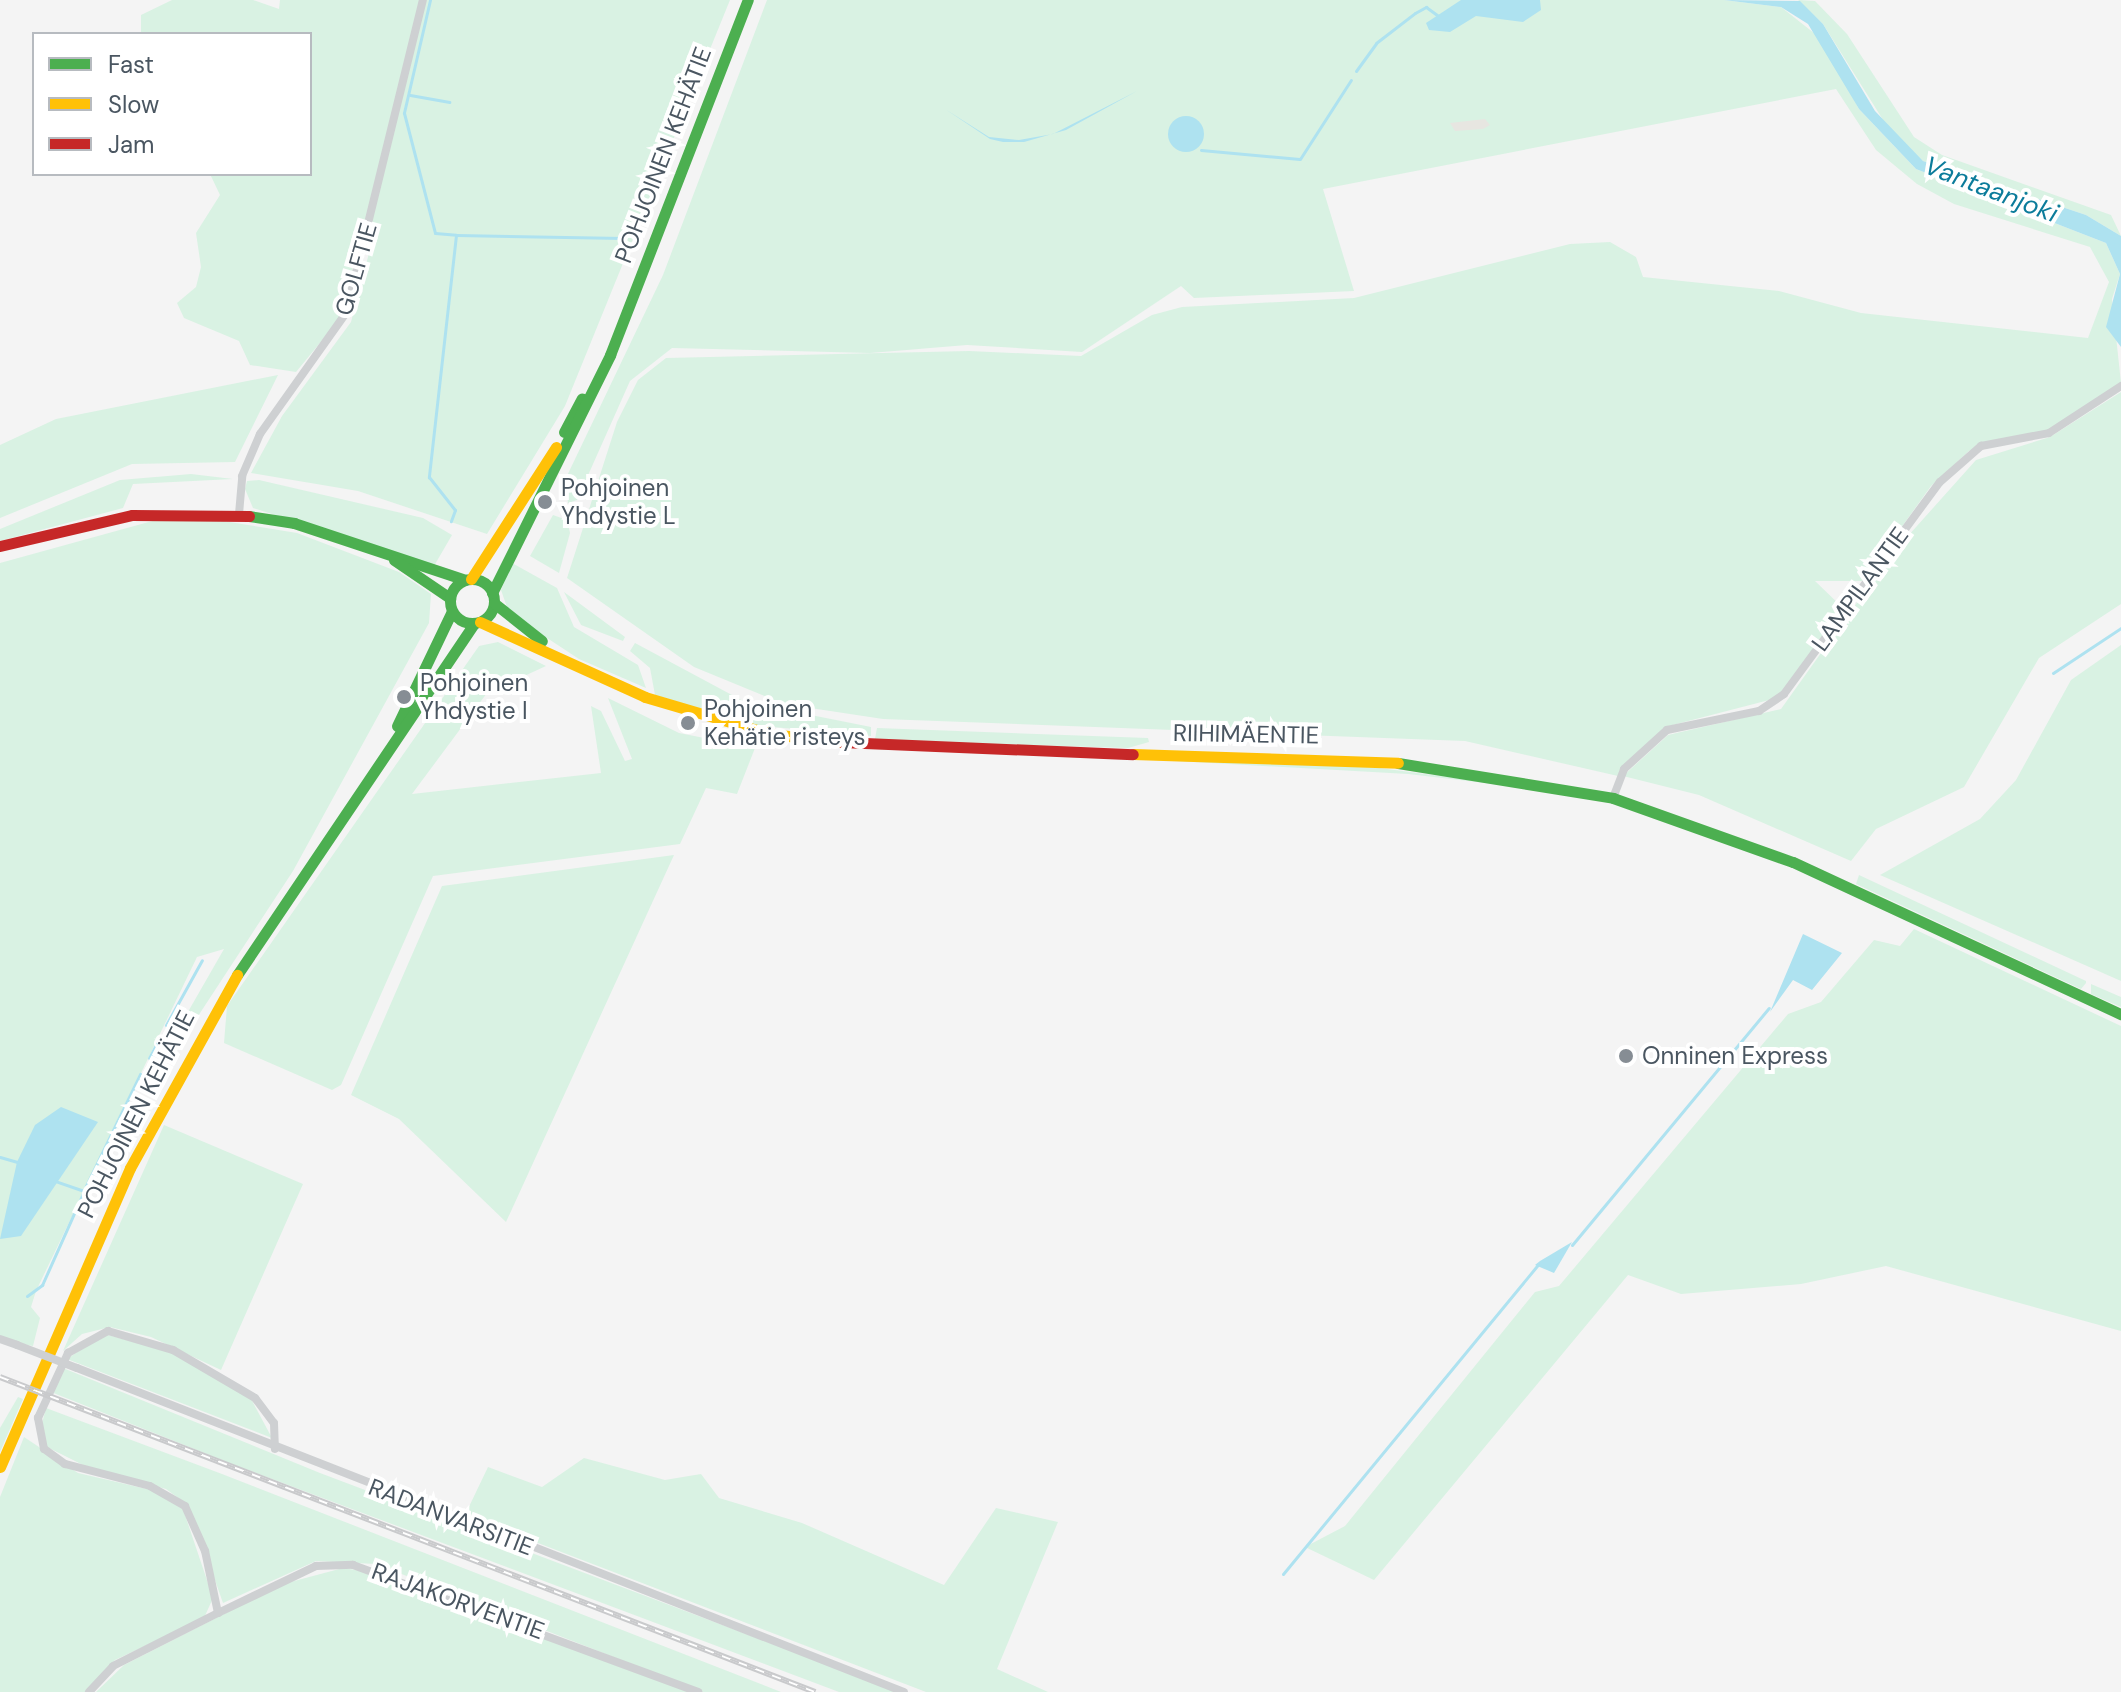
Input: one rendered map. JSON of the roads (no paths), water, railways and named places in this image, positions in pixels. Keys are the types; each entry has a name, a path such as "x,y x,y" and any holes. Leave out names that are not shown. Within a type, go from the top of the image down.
{"main road":[{"name":"POHJOINEN KEHÄTIE","path":"350,800 493,598 619,326 748,0"},
{"name":"POHJOINEN KEHÄTIE","path":"450,598 468,580 553,451 619,326"},
{"name":"RIIHIMÄENTIE","path":"0,546 132,515 239,514 294,523 468,580 558,654"},
{"path":"388,555 450,598 452,611"},
{"name":"RIIHIMÄENTIE","path":"452,611 558,654 656,701 771,734 871,745 1421,764 1613,798 1722,832 1922,920 2121,1014"},
{"name":"POHJOINEN KEHÄTIE","path":"0,1467 162,1104 228,985 420,688 452,611"}],"street":[{"name":"GOLFTIE","path":"239,514 242,476 260,434 346,313 423,0"},
{"name":"LAMPILANTIE","path":"1613,798 1624,769 1667,730 1759,711 1784,694 1940,482 1981,446 2049,433 2121,386"},
{"path":"218,1613 205,1551 185,1506 150,1486 52,1456 38,1436 42,1407 76,1344 101,1332 121,1333 239,1386 274,1423 275,1449"},
{"name":"RADANVARSITIE","path":"0,1339 275,1449 904,1692"},
{"name":"RAJAKORVENTIE","path":"89,1692 113,1666 316,1566 365,1567 698,1692"}],"water":[{"path":"1461,0 1540,0 1541,10 1523,22 1476,16 1450,32 1429,30 1426,23"},
{"name":"Vantaanjoki","path":"1724,0 1800,1 1823,24 1875,111 1923,161 2086,215 2121,236 2121,347 2106,327 2120,274 2106,243 1916,169 1859,109 1808,24 1781,7"},
{"path":"1137,91 1066,130 1054,133"},
{"path":"945,109 989,137 1019,140 1050,134 1024,142 990,139"},
{"path":"1186,116 1199,121 1204,134 1199,147 1186,152 1173,147 1168,134 1173,121"},
{"path":"1803,934 1842,953 1812,990 1793,980 1770,1012"},
{"path":"61,1107 98,1122 21,1236 0,1239 17,1162 35,1125"},
{"path":"1572,1242 1554,1273 1535,1265 1540,1261"}],"waterway":[{"path":"430,0 404,113 435,233 456,235 429,477 455,510 451,521"},
{"path":"1356,71 1376,43 1415,13 1426,7 1437,15"},
{"path":"1201,150 1300,159 1351,80"},
{"path":"410,95 449,102"},
{"path":"456,235 623,238"},
{"path":"2053,673 2121,628"},
{"path":"166,1025 202,960"},
{"path":"1572,1245 1769,1008"},
{"path":"149,1058 159,1039"},
{"path":"84,1190 140,1074"},
{"path":"0,1157 17,1162"},
{"path":"27,1296 42,1285 84,1191 55,1181"},
{"path":"1283,1574 1538,1265"}],"railway":[{"path":"0,1377 815,1692"}],"place":[{"name":"Pohjoinen Yhdystie L","path":"545,502"},
{"name":"Pohjoinen Yhdystie I","path":"404,697"},
{"name":"Pohjoinen Kehätie risteys","path":"688,723"},
{"name":"Onninen Express","path":"1626,1056"}]}
